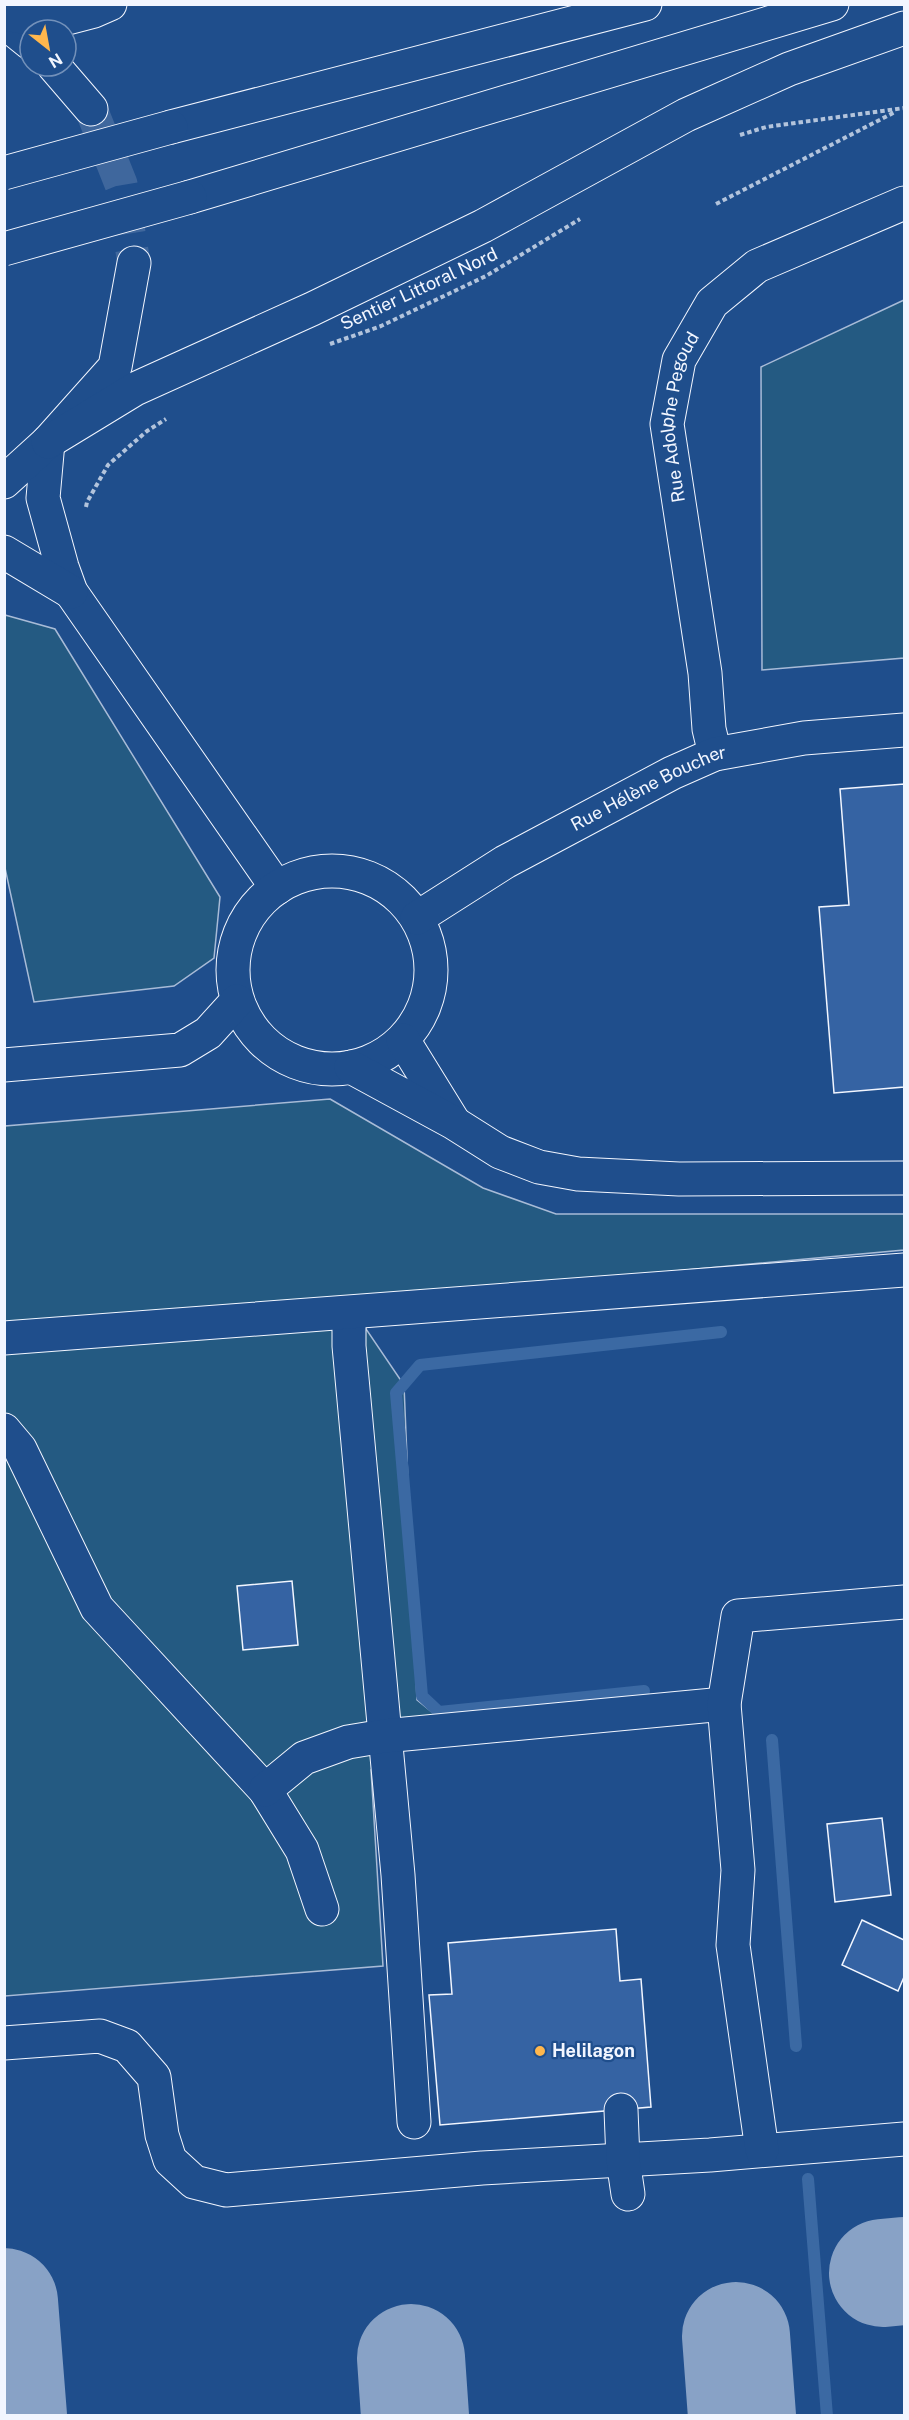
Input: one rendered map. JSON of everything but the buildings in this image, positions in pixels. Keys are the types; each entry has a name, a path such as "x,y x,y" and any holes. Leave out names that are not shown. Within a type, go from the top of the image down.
{"main road":[{"path":"4,14 52,22 94,11 110,4"},
{"path":"4,172 645,4"},
{"path":"4,249 190,197 832,4"},
{"path":"4,22 18,33"},
{"path":"48,442 135,389 312,309 483,226 686,115 789,69 904,28"},
{"path":"64,78 91,109"},
{"name":"Rue Adolphe Pegoud","path":"715,754 709,729 705,673 667,424 679,360 712,303 757,266 904,203"},
{"path":"4,482 48,442 115,367 134,263"},
{"path":"48,442 43,498 71,592 277,888"},
{"path":"4,552 71,592"},
{"name":"Rue Hélène Boucher","path":"417,918 506,862 672,773 715,754 804,738 904,730"},
{"path":"338,872 369,878 396,894 417,918 429,949 431,981 422,1013 403,1040 379,1058 351,1068 320,1069 291,1061 269,1049 246,1020 237,1001 232,963 240,934 255,908 277,888 306,874 338,872"},
{"path":"4,1065 180,1050 208,1033 237,1001"},
{"path":"403,1040 454,1123"},
{"path":"351,1068 454,1123 500,1152 539,1167 578,1174 679,1179 904,1178"},
{"path":"4,1338 349,1314 904,1270"},
{"path":"349,1314 349,1346 398,1875 414,2122"},
{"path":"4,1431 20,1449 97,1608 265,1790 302,1850 322,1909"},
{"path":"762,2150 733,1945 738,1870 724,1704 738,1616 904,1602"},
{"path":"265,1790 304,1758 348,1742 384,1736 724,1704"},
{"path":"4,2043 100,2036 127,2046 154,2077 162,2134 170,2160 194,2182 226,2190 482,2168 904,2139"},
{"path":"621,2110 627,2194"}],"path":[{"path":"716,204 904,108"},
{"path":"736,136 766,127 898,110"},
{"name":"Sentier Littoral Nord","path":"326,346 381,326 486,276 586,215"},
{"path":"86,512 87,502 108,465 147,430 167,418"}],"shaded area":[{"path":"904,300 904,658 762,670 761,367"},
{"path":"5,615 55,629 220,897 214,958 174,986 34,1002 5,868"},
{"path":"330,1099 483,1188 556,1214 904,1214 904,1250 347,1301 404,1385 417,1700 438,1717 401,1745 404,1769 371,1770 383,1966 5,1996 5,1126"}],"waterway":[{"path":"644,1691 439,1712 422,1696 396,1393 420,1365 721,1332"},
{"path":"772,1740 796,2046"},
{"path":"808,2179 827,2416"}],"taxiway":[{"path":"883,2273 904,2271"},
{"path":"4,2302 13,2416"},
{"path":"736,2336 742,2416"},
{"path":"411,2358 415,2416"}],"tunnel":[{"path":"91,109 121,184 134,263"}],"place":[{"name":"Helilagon","path":"540,2051"}]}
